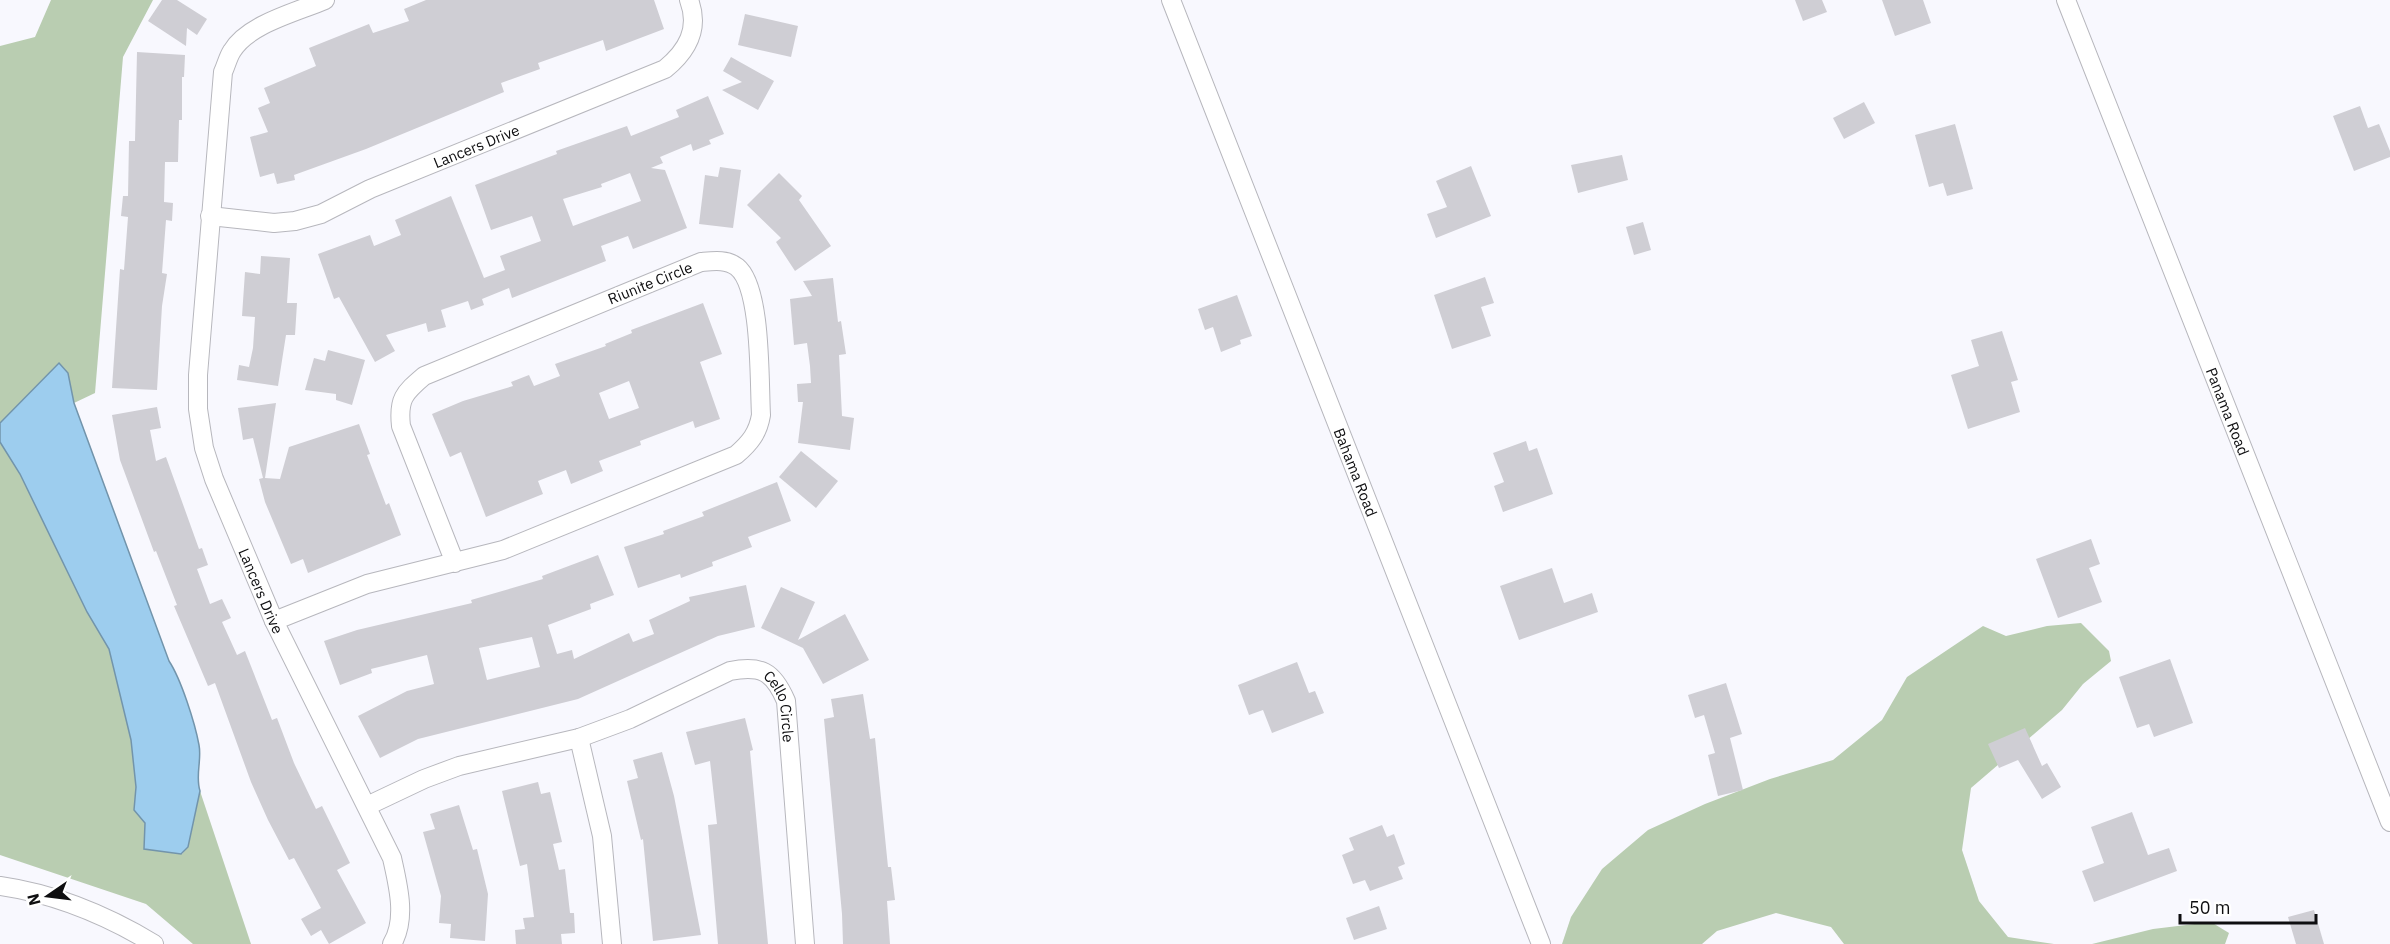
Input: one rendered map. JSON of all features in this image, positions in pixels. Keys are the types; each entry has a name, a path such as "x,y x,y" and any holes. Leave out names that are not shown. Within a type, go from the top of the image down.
{"street":[{"name":"Lancers Drive","path":"325,0 257,28 231,51 223,72 198,375 198,409 204,448 214,479 274,621 392,858 398,886 400,915 396,938 392,944"},
{"name":"Lancers Drive","path":"210,216 274,223 295,221 321,214 370,189 665,69 686,48 692,27 692,8 689,0"},
{"name":"Bahama Road","path":"1171,0 1540,944"},
{"name":"Panama Road","path":"2066,0 2390,822"},
{"name":"Riunite Circle","path":"274,621 367,584 456,563 503,550 735,455 750,443 758,429 761,415 754,300 744,275 735,265 719,260 701,262 424,376 409,389 399,407 401,426 456,563"},
{"name":"Cello Circle","path":"367,806 424,779 459,766 579,738 630,718 730,671 746,668 759,669 769,675 779,686 786,701 805,944"},
{"path":"579,738 602,836 612,944"},
{"path":"0,886 53,897 87,909 154,944"}],"green space":[{"path":"51,0 153,0 123,57 95,393 74,403 68,373 59,363 0,423 0,46 35,37"},
{"path":"0,442 20,474 87,612 109,649 131,740 136,787 134,810 145,823 144,849 182,854 188,847 200,791 251,944 193,944 146,904 0,855"},
{"path":"2081,623 2109,651 2111,661 2083,684 2062,710 1971,788 1962,850 1979,901 2008,937 2054,944 1844,944 1831,927 1776,913 1717,931 1702,944 1562,944 1571,917 1602,869 1648,830 1705,804 1770,779 1833,760 1882,720 1907,677 1983,626 2006,636 2047,626"},
{"path":"2211,922 2229,933 2225,944 2092,944 2153,929"}],"water":[{"path":"59,363 68,373 74,403 169,661 183,690 197,736 200,751 198,780 200,791 188,847 181,854 144,849 145,823 134,810 136,787 131,740 109,649 87,612 20,474 0,442 0,423"}],"building":[{"path":"162,0 177,0 207,19 197,35 187,28 186,46 148,21"},
{"path":"426,0 654,0 664,29 606,51 603,40 538,63 540,69 501,83 504,92 366,149 294,175 295,180 277,184 274,173 260,177 250,137 268,132 258,108 270,103 264,88 316,66 309,48 369,24 373,33 409,21 404,9"},
{"path":"1795,0 1822,0 1827,12 1803,21"},
{"path":"1882,0 1923,0 1931,23 1895,36"},
{"path":"745,14 798,26 791,57 738,45"},
{"path":"137,52 185,55 178,162 165,162 164,202 173,203 172,221 166,220 162,273 167,274 162,306 157,390 112,388 120,269 124,270 128,217 121,216 123,196 128,196 129,141 135,141"},
{"path":"731,57 774,81 758,110 722,90 742,82 723,71"},
{"path":"708,96 724,134 709,140 711,144 693,151 691,144 660,157 663,163 651,168 665,170 687,228 633,249 628,236 601,246 606,261 512,298 509,288 482,299 484,305 471,310 468,301 441,310 446,327 428,332 426,323 386,335 395,351 375,362 339,297 334,299 318,254 370,235 374,246 401,235 395,220 451,196 484,278 505,270 500,256 541,241 532,216 491,230 475,185 557,154 556,151 627,126 631,136 679,117 676,110","holes":["630,173 641,201 573,226 563,199 602,187 601,184"]},
{"path":"1864,102 1875,123 1844,139 1833,118"},
{"path":"2360,106 2368,128 2379,124 2390,151 2390,157 2354,171 2333,116"},
{"path":"1955,124 1973,189 1947,196 1943,183 1929,187 1915,135"},
{"path":"1622,155 1628,180 1578,193 1571,165"},
{"path":"1471,166 1491,216 1436,238 1427,214 1447,207 1436,181"},
{"path":"720,167 741,170 733,228 699,224 705,175 718,177"},
{"path":"779,173 802,196 799,200 831,246 795,271 776,242 781,238 747,205"},
{"path":"1643,222 1651,250 1634,255 1626,227"},
{"path":"261,256 290,258 287,303 297,303 295,335 286,335 278,386 237,380 239,365 249,367 253,348 255,317 242,316 245,272 260,274"},
{"path":"1485,277 1494,303 1481,307 1491,336 1452,349 1434,295"},
{"path":"833,278 838,322 841,321 846,354 839,355 842,416 854,418 850,450 798,443 803,402 798,402 797,384 811,383 807,343 794,345 790,299 812,296 803,281"},
{"path":"1237,295 1252,336 1240,340 1241,344 1221,352 1213,327 1205,330 1198,309"},
{"path":"703,303 722,354 700,362 720,419 695,428 693,421 640,441 641,445 599,461 603,471 571,484 566,470 538,481 543,494 486,517 461,452 450,457 432,414 463,401 513,386 511,382 529,375 534,386 560,376 555,364 606,346 605,344 632,333 631,330","holes":["629,381 639,408 609,419 599,393"]},
{"path":"2002,331 2018,380 2011,382 2020,412 1968,429 1951,375 1979,366 1971,340"},
{"path":"328,350 365,360 352,405 336,400 336,394 305,390 314,358 325,361"},
{"path":"276,403 265,478 280,479 289,447 359,424 370,454 367,455 386,505 389,503 401,535 308,573 303,559 291,564 265,502 259,479 263,478 253,438 243,440 238,408"},
{"path":"157,407 161,428 150,430 156,461 166,457 199,549 202,548 208,565 197,569 210,604 222,599 231,618 222,622 237,655 245,651 272,720 277,718 294,763 316,809 322,806 350,863 337,870 366,923 329,944 321,930 311,936 301,919 321,908 294,858 289,860 268,820 251,782 215,683 208,686 174,606 177,605 156,551 154,552 120,460 112,415"},
{"path":"1526,441 1529,451 1537,448 1553,494 1503,512 1494,486 1504,482 1493,453"},
{"path":"801,451 838,481 816,508 779,477"},
{"path":"777,482 791,521 748,537 752,547 712,562 713,566 681,578 680,574 638,588 624,547 664,534 663,531 704,516 702,512"},
{"path":"2091,539 2100,564 2089,568 2102,602 2058,618 2036,559"},
{"path":"598,555 614,595 590,604 591,609 548,625 557,654 572,650 574,659 629,633 633,642 654,634 649,620 690,601 689,597 746,585 755,627 718,636 578,699 418,739 380,758 358,716 407,691 434,684 427,655 371,669 372,673 340,685 324,641 357,630 472,603 471,600 543,579 542,576","holes":["532,637 540,667 487,680 479,648"]},
{"path":"1552,568 1564,603 1592,593 1598,612 1519,640 1500,586"},
{"path":"781,587 815,602 798,640 845,614 869,660 823,684 803,648 761,628"},
{"path":"2170,659 2193,723 2154,737 2149,724 2137,728 2119,677"},
{"path":"1297,662 1309,693 1315,691 1324,713 1272,733 1263,710 1249,715 1238,685"},
{"path":"1726,683 1742,734 1730,738 1743,790 1718,796 1708,755 1715,753 1704,715 1695,718 1688,695"},
{"path":"863,694 870,739 875,738 888,867 891,867 895,900 887,901 890,944 843,944 824,719 834,717 831,699"},
{"path":"745,718 753,750 750,751 768,944 718,944 708,825 717,824 710,761 695,765 686,732"},
{"path":"2025,728 2042,766 2047,763 2061,787 2042,799 2018,760 1999,768 1988,744"},
{"path":"662,752 674,796 701,935 653,941 643,839 641,840 627,781 638,778 633,760"},
{"path":"538,782 541,794 550,792 562,842 553,844 559,870 565,869 570,913 574,913 575,933 561,934 562,944 516,944 515,930 525,929 523,918 534,917 527,864 520,866 502,791"},
{"path":"459,805 473,850 477,849 488,894 485,941 450,938 451,924 439,923 441,896 423,832 435,829 430,814"},
{"path":"2132,812 2148,855 2169,848 2177,871 2094,902 2082,871 2104,863 2091,827"},
{"path":"1382,825 1387,837 1394,834 1405,864 1398,867 1403,879 1370,891 1365,880 1353,884 1342,855 1354,850 1349,838"},
{"path":"1379,906 1387,929 1354,940 1346,918"},
{"path":"2314,910 2324,944 2296,944 2288,917"}]}
